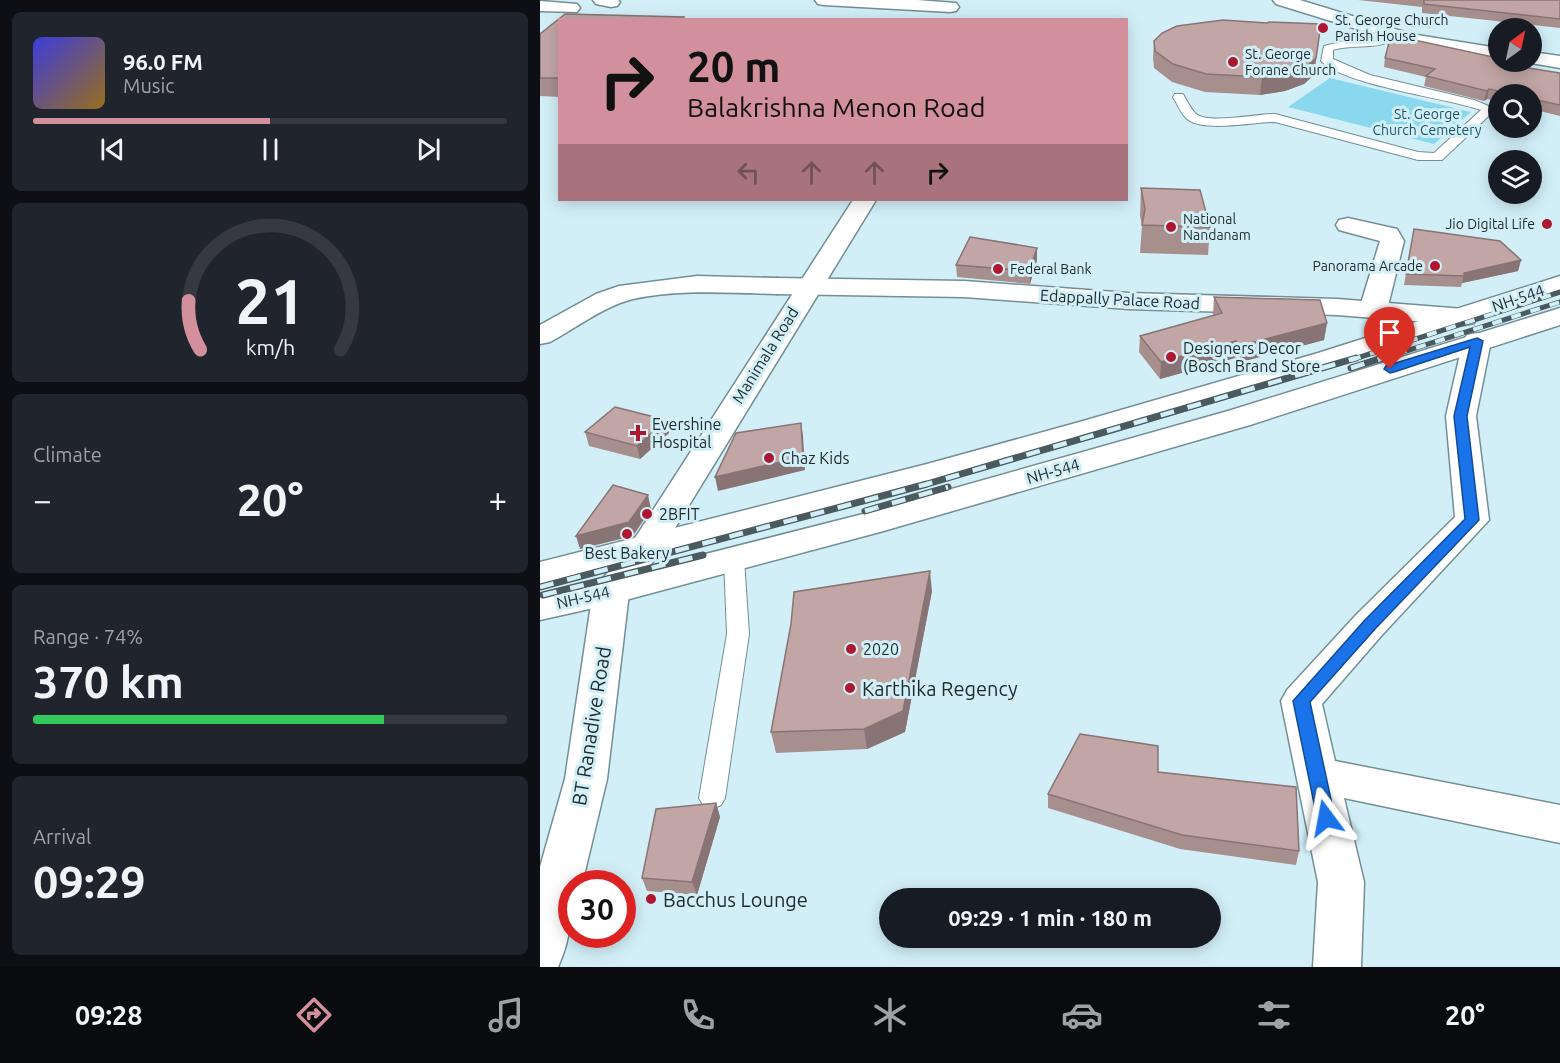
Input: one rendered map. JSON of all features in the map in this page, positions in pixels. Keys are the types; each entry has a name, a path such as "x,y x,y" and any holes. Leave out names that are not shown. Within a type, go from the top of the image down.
{"street":[{"path":"824,0 949,9"},
{"path":"1282,0 1327,12 1408,39 1488,52"},
{"path":"540,6 571,8"},
{"path":"1542,59 1560,62"},
{"name":"Manimala Road","path":"649,543 863,201"},
{"path":"1348,225 1388,234 1392,241 1373,310"},
{"name":"Edappally Palace Road","path":"540,336 596,305 628,292 698,284 964,289 1129,301 1337,307 1373,310 1470,329"},
{"name":"NH-544","path":"540,574 649,543 958,465 1197,398 1470,329 1542,318 1560,284"},
{"path":"1337,967 1341,882 1301,701 1370,625 1472,520 1461,416 1470,329"},
{"name":"NH-544","path":"540,607 611,591 868,524 1239,418 1470,329"},
{"path":"611,591 649,543"},
{"name":"BT Ranadive Road","path":"540,954 586,779 611,591"},
{"path":"1317,775 1560,824"}],"lane":[{"path":"1179,97 1190,115 1199,121 1216,123 1252,118 1275,118 1418,156 1437,157 1490,109 1375,80 1343,70 1328,61 1328,48 1353,40 1380,43"},
{"path":"712,798 738,634 734,559"}],"green space":[{"name":"St. George Church Cemetery","path":"1330,78 1471,112 1434,144 1288,107"}],"building":[{"path":"1424,0 1560,0 1560,19 1424,4"},
{"path":"565,14 684,17 683,18 560,18"},
{"path":"558,20 558,78 540,78 540,34"},
{"path":"1223,20 1321,24 1316,58 1306,67 1262,77 1206,74 1173,64 1155,51 1154,41 1162,33 1177,26"},
{"path":"1391,35 1488,56 1488,72 1542,72 1542,70 1560,73 1560,105 1542,101 1542,84 1488,84 1487,91 1426,76 1435,69 1385,58"},
{"path":"1141,188 1200,190 1210,227 1142,225 1145,209"},
{"path":"1414,229 1500,241 1521,260 1464,273 1464,276 1406,274"},
{"path":"970,237 1037,248 1029,271 956,265"},
{"path":"1214,297 1320,300 1327,323 1239,346 1236,341 1161,362 1140,336 1222,313"},
{"path":"615,407 666,420 637,446 585,432"},
{"path":"801,423 803,457 715,477 736,433"},
{"path":"613,485 648,495 629,522 576,536"},
{"name":"Karthika Regency","path":"930,571 903,711 864,729 771,732 791,624 794,592"},
{"path":"1080,734 1158,746 1158,772 1296,787 1299,851 1182,835 1048,794"},
{"path":"716,803 692,882 642,878 656,809"}],"railway":[{"path":"1351,360 1560,292"},
{"path":"1378,360 1560,302"},
{"path":"540,587 927,484 1356,358"},
{"path":"1351,368 1382,358"},
{"path":"865,511 948,487"},
{"path":"543,595 703,555"}],"place":[{"name":"St. George Church Parish House","path":"1323,28"},
{"name":"St. George Forane Church","path":"1233,62"},
{"name":"Jio Digital Life","path":"1547,224"},
{"name":"National Nandanam","path":"1171,227"},
{"name":"Panorama Arcade","path":"1435,266"},
{"name":"Federal Bank","path":"998,269"},
{"name":"Designers Decor (Bosch Brand Store","path":"1171,357"},
{"name":"Evershine Hospital","path":"638,433"},
{"name":"Chaz Kids","path":"769,458"},
{"name":"2BFIT","path":"647,514"},
{"name":"Best Bakery","path":"627,534"},
{"name":"2020","path":"851,649"},
{"name":"Karthika Regency","path":"850,688"},
{"name":"Bacchus Lounge","path":"651,899"}],"route":[{"path":"1326,818 1301,701 1370,625 1472,520 1461,416 1477,341 1390,369"}]}
